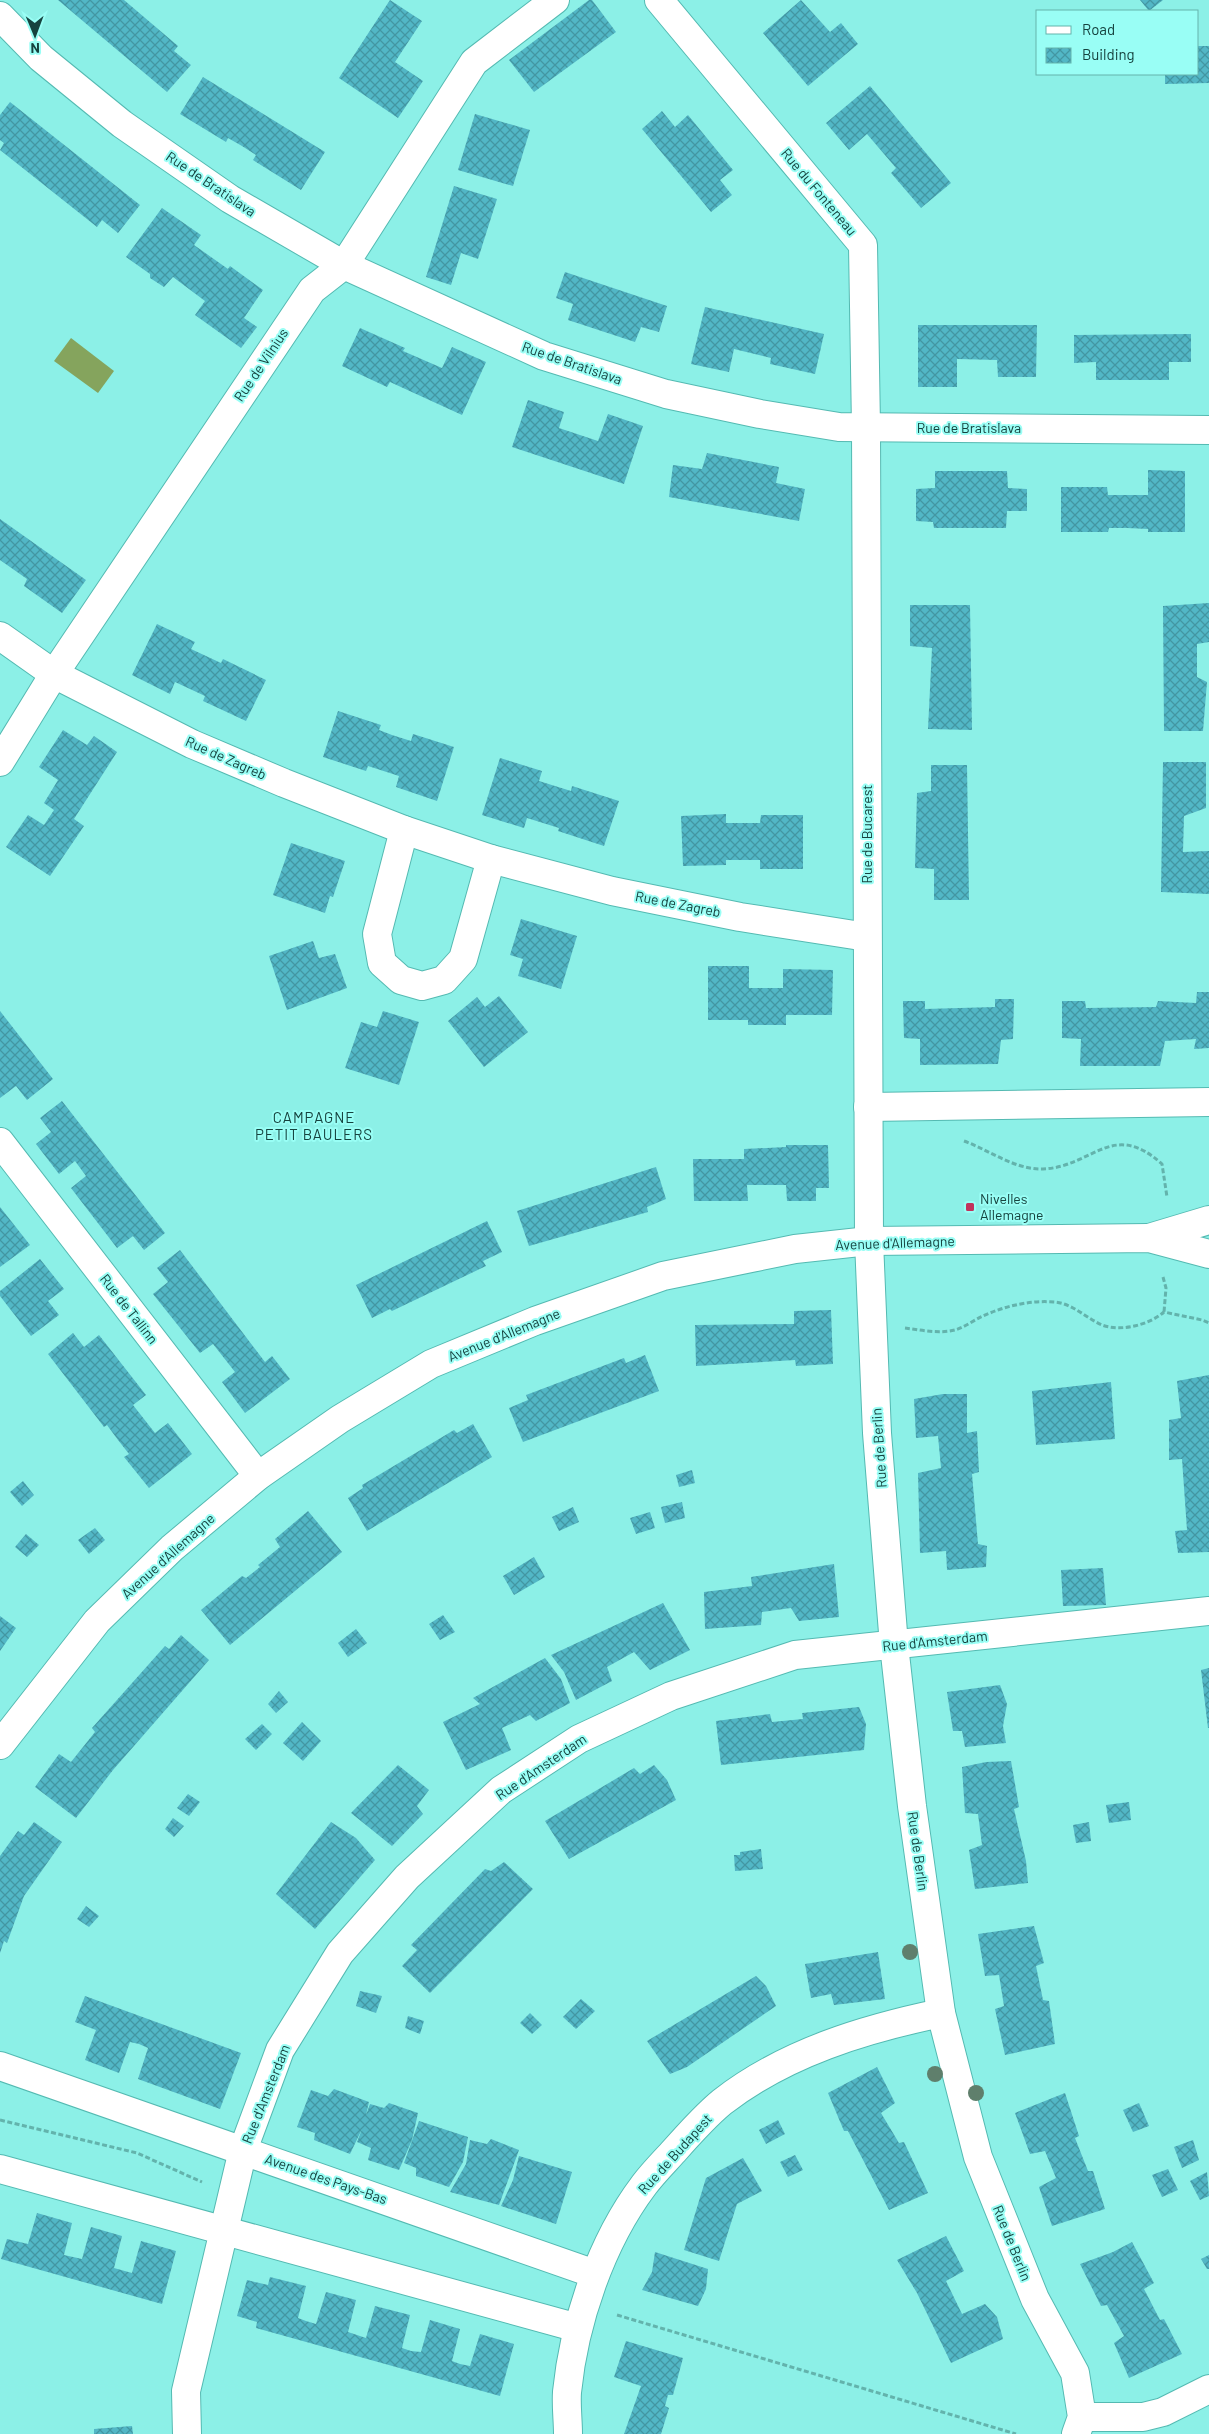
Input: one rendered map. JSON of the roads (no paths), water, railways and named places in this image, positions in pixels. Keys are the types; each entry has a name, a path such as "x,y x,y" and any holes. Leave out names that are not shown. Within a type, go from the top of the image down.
{"street":[{"name":"Rue de Vilnius","path":"0,762 54,674 312,290 344,266 474,62 555,0"},
{"name":"Rue du Fonteneau","path":"659,0 863,245 866,427"},
{"name":"Rue de Bratislava","path":"0,16 41,58 122,124 230,199 344,266 544,356 666,394 760,414 839,427 1209,430"},
{"name":"Rue de Bucarest","path":"866,427 869,1241"},
{"name":"Rue de Zagreb","path":"0,636 54,674 192,744 284,783 404,830 491,859 612,892 740,917 867,937"},
{"path":"404,830 377,934 382,963 401,980 422,986 444,980 463,959 491,859"},
{"path":"868,1107 1209,1102"},
{"name":"Rue de Tallinn","path":"0,1142 258,1476"},
{"name":"Avenue d'Allemagne","path":"1149,1238 1209,1220"},
{"name":"Avenue d'Allemagne","path":"2,1739 97,1621 172,1548 258,1476 340,1419 431,1364 535,1321 663,1276 795,1249 869,1241 1149,1238 1209,1254"},
{"name":"Rue de Berlin","path":"869,1241 877,1433 894,1645 912,1806 941,2014 978,2156 1035,2299 1075,2373 1079,2426"},
{"name":"Rue d'Amsterdam","path":"187,2434 186,2390 243,2150 280,2050 340,1953 408,1877 501,1790 579,1739 672,1696 795,1655 1209,1611"},
{"name":"Rue de Budapest","path":"568,2434 567,2393 578,2328 595,2274 610,2238 644,2185 685,2139 722,2102 768,2073 833,2042 883,2025 941,2014"},
{"name":"Avenue des Pays-Bas","path":"0,2066 595,2274"},
{"path":"0,2169 578,2328"},
{"path":"1079,2426 1143,2417 1163,2412 1209,2389"}],"place":[{"name":"Nivelles Allemagne","path":"970,1207"}],"district":[{"name":"CAMPAGNE PETIT BAULERS","path":"314,1126"}]}
